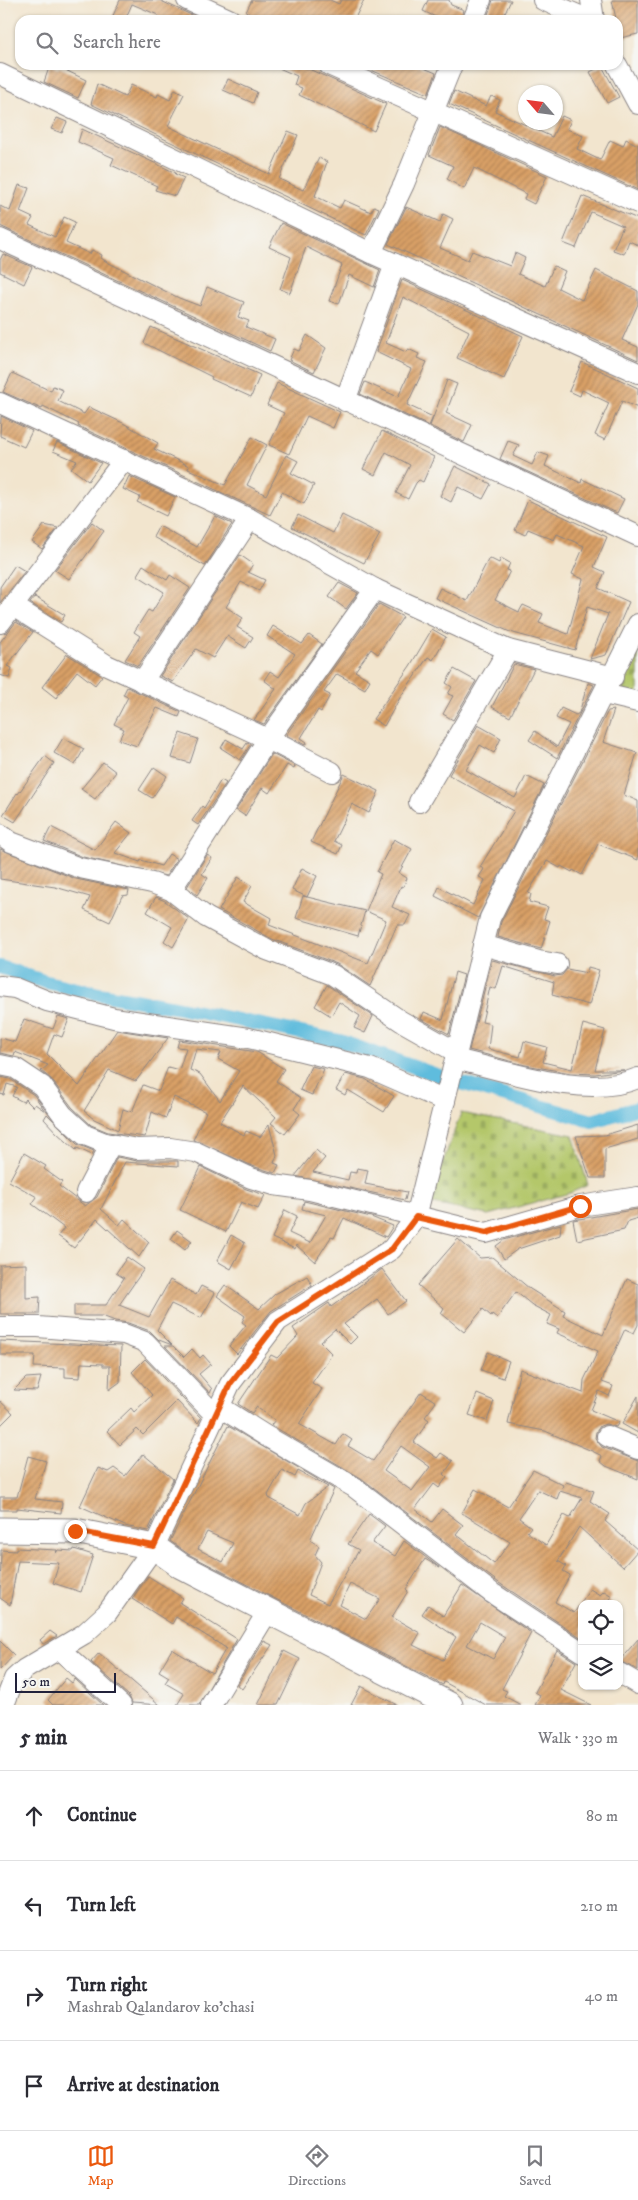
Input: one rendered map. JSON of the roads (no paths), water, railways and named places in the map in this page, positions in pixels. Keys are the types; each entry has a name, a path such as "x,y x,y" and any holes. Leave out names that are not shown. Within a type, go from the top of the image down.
{"main road":[{"path":"0,1530 75,1531 154,1546 181,1566 450,1705"}],"street":[{"path":"187,0 220,15"},
{"path":"474,15 482,0"},
{"path":"543,0 578,15"},
{"path":"591,0 593,15"},
{"path":"340,70 638,203"},
{"path":"370,253 404,184 450,70"},
{"path":"620,70 638,104"},
{"path":"0,74 370,253 638,373"},
{"path":"0,239 638,536"},
{"path":"345,401 395,264"},
{"path":"0,403 250,519 375,589 508,650 608,686 638,702"},
{"path":"0,623 124,460"},
{"path":"142,682 250,519"},
{"path":"171,890 268,739 375,589"},
{"path":"13,606 107,665 268,739 332,772"},
{"path":"4,1705 14,1679 24,1669 84,1634 107,1614 154,1546 230,1384 278,1322 392,1249 416,1217 490,918 638,624"},
{"path":"419,802 508,650"},
{"path":"0,834 12,842 80,868 152,883 171,890 206,917 267,950 333,975 456,1055 577,1087 622,1086 638,1078"},
{"path":"483,945 539,961 557,964"},
{"path":"0,986 15,988 47,1001 114,1018 249,1038 370,1068 445,1101"},
{"path":"0,1064 15,1068 42,1086 63,1115 85,1135 111,1144 138,1149 170,1148 196,1152 251,1178 274,1185 310,1190 486,1233 580,1206 638,1197"},
{"path":"86,1192 111,1144"},
{"path":"0,1327 38,1327 124,1334 138,1338 145,1342 218,1411 266,1436 354,1487 492,1592 578,1649"},
{"path":"607,1436 638,1449"},
{"path":"211,1705 268,1611"},
{"path":"59,1649 121,1705"},
{"path":"623,1676 638,1684"}],"waterway":[{"path":"0,967 46,982 99,994 175,1007 340,1041 451,1080 592,1121 638,1108"}]}
